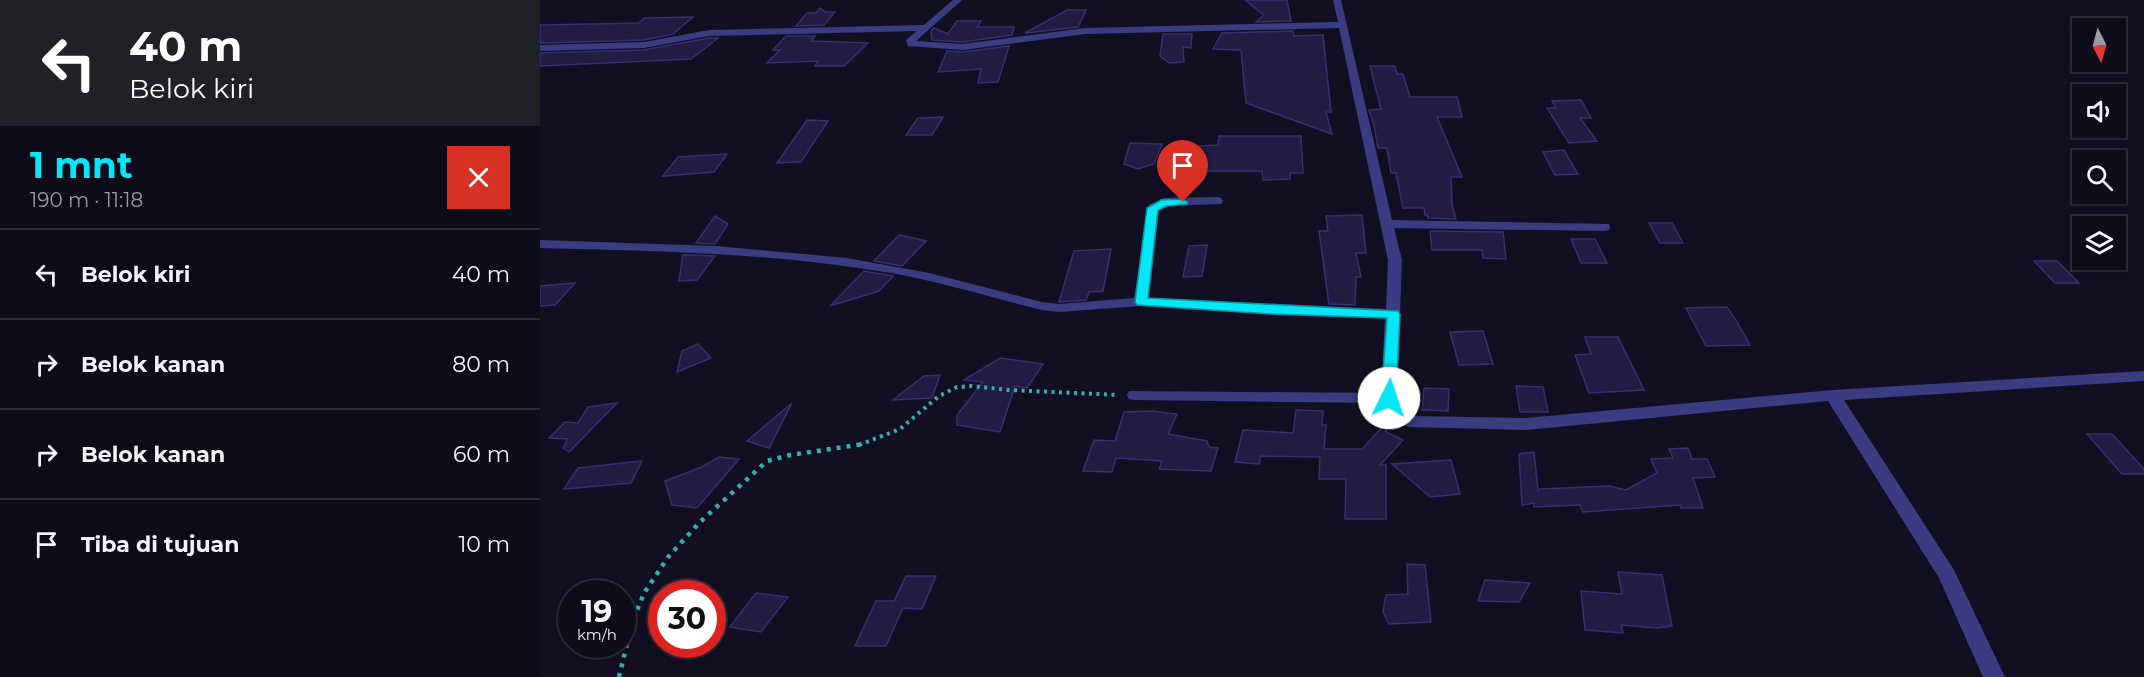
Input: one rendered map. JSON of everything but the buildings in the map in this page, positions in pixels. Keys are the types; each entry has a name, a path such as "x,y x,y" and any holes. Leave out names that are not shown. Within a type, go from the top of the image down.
{"street":[{"path":"958,0 912,40 911,44 963,47 1085,31 1342,25"},
{"path":"1336,0 1395,260 1389,398 1395,414 1409,421 1526,424 1833,395 2144,376"},
{"path":"540,48 644,45 709,33 926,28"},
{"path":"1141,302 1153,208 1165,202 1217,201"},
{"path":"1386,224 1604,227"},
{"path":"540,244 700,249 856,263 911,273 1042,306 1059,308 1141,302 1271,310 1394,314"},
{"path":"1135,395 1389,398"},
{"path":"1833,395 1947,575 1994,677"}],"path":[{"path":"619,677 643,595 656,572 687,536 767,461 779,456 828,452 862,445 899,429 943,394 965,386 976,385 1006,390 1135,395"}],"route":[{"path":"1183,202 1165,202 1153,208 1141,302 1271,310 1394,314 1389,398"}]}
